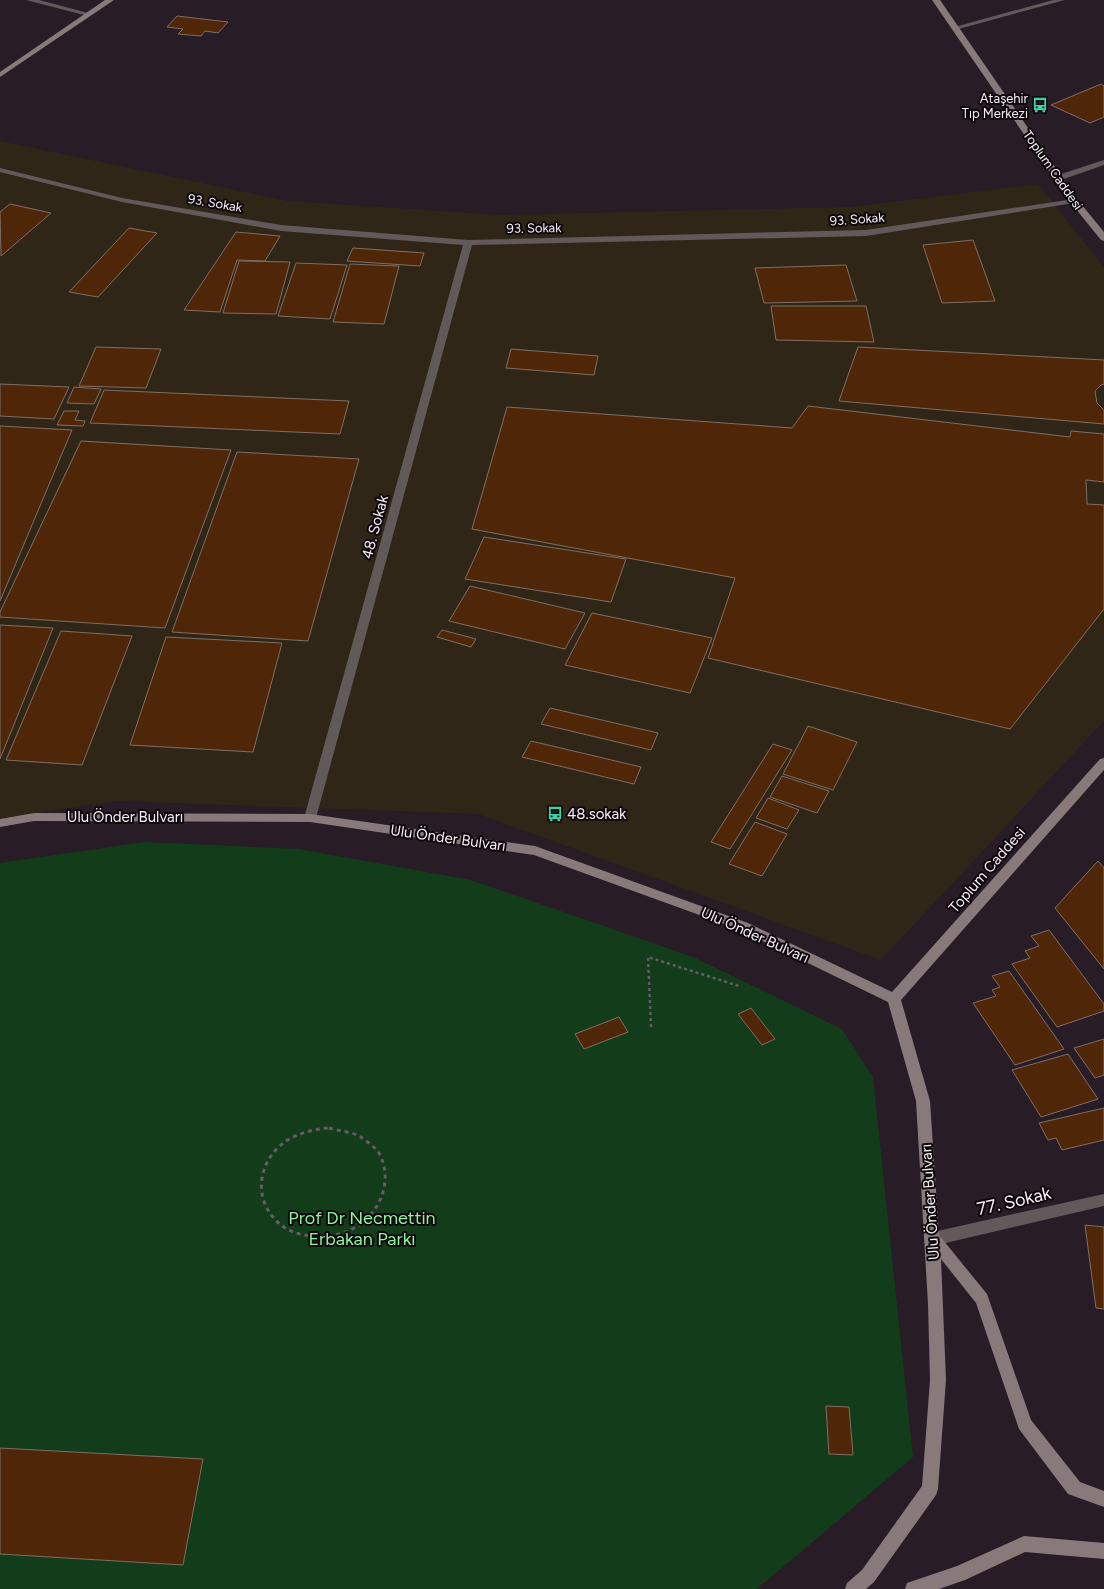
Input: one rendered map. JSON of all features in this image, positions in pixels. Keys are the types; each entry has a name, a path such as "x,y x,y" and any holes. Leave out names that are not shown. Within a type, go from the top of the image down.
{"street":[{"path":"30,0 88,14"},
{"path":"0,75 110,0"},
{"name":"Toplum Caddesi","path":"936,0 1074,201 1104,238"},
{"path":"955,28 1061,0"},
{"path":"1058,178 1104,162"},
{"name":"93. Sokak","path":"0,170 122,200 282,228 468,242 866,233 1074,201"},
{"name":"48. Sokak","path":"310,818 468,242"},
{"name":"Toplum Caddesi","path":"894,999 1104,762"},
{"name":"Ulu Önder Bulvarı","path":"0,823 34,817 310,818 536,851 743,926 894,999 923,1101 933,1239 938,1380 930,1489 868,1576 853,1589"},
{"name":"77. Sokak","path":"933,1239 1104,1200"},
{"path":"933,1239 982,1299 1025,1424 1074,1488 1104,1500"},
{"path":"913,1589 959,1574 1024,1544 1104,1551"}],"path":[{"path":"652,1027 648,957 739,986"},
{"path":"329,1128 341,1129 357,1134 371,1142 381,1154 386,1168 386,1182 383,1196 375,1210 363,1222 348,1231 332,1236 311,1236 292,1232 276,1222 265,1208 260,1191 262,1174 270,1158 282,1144 299,1134 329,1128"}],"shaded area":[{"path":"0,141 288,201 502,215 851,207 1038,184 1104,267 1104,721 881,960 478,814 118,801 0,818"}],"green space":[{"name":"Prof Dr Necmettin Erbakan Parkı","path":"144,842 299,849 471,880 693,957 842,1029 873,1077 913,1457 757,1589 0,1589 0,863"}],"building":[{"path":"177,16 228,22 218,33 205,31 201,36 178,34 183,29 167,27"},
{"path":"1101,84 1104,86 1104,117 1090,123 1051,105"},
{"path":"10,204 51,213 1,256 0,212"},
{"path":"129,228 157,233 98,297 69,292"},
{"path":"236,232 280,236 265,261 237,260 220,312 184,310"},
{"path":"973,240 995,301 942,303 923,245"},
{"path":"353,248 424,253 420,266 347,261"},
{"path":"239,261 290,262 276,314 223,313"},
{"path":"296,263 347,265 330,319 278,316"},
{"path":"350,264 399,266 384,324 333,322"},
{"path":"846,265 857,301 764,303 755,268"},
{"path":"771,306 866,306 874,342 776,340"},
{"path":"96,347 161,349 146,388 79,386"},
{"path":"858,347 1104,360 1104,384 1095,391 1097,403 1104,410 1104,424 839,401"},
{"path":"511,349 598,356 594,375 506,368"},
{"path":"0,384 69,387 54,419 0,416"},
{"path":"74,387 101,389 94,404 67,403"},
{"path":"104,390 349,401 340,434 90,423"},
{"path":"808,406 1070,437 1071,431 1104,434 1104,482 1086,480 1087,504 1104,505 1104,609 1010,729 708,658 735,578 472,529 507,407 792,428"},
{"path":"64,411 79,411 75,420 85,421 83,426 57,425"},
{"path":"0,426 72,430 0,601"},
{"path":"81,441 231,450 165,628 0,617 0,612"},
{"path":"237,452 359,459 308,641 172,632"},
{"path":"484,537 626,559 611,602 465,579"},
{"path":"470,586 585,613 565,649 449,621"},
{"path":"592,613 712,638 690,693 565,665"},
{"path":"0,625 53,628 0,759"},
{"path":"442,630 476,639 471,647 437,637"},
{"path":"61,631 132,636 82,765 6,760"},
{"path":"166,637 282,643 253,752 130,745"},
{"path":"550,708 658,733 651,750 541,724"},
{"path":"808,726 857,742 833,790 783,774"},
{"path":"531,741 641,767 634,784 522,757"},
{"path":"773,744 792,750 730,849 711,842"},
{"path":"782,776 829,791 817,813 770,797"},
{"path":"768,798 799,810 787,829 756,818"},
{"path":"755,822 787,834 762,876 729,864"},
{"path":"1098,861 1104,868 1104,969 1055,908"},
{"path":"1049,930 1104,1004 1104,1011 1057,1027 1012,964 1030,958 1025,951 1039,946 1031,936"},
{"path":"1009,971 1064,1049 1015,1065 973,1003 996,996 992,990 1000,987 992,976"},
{"path":"751,1008 775,1039 762,1045 738,1014"},
{"path":"619,1017 628,1032 584,1049 575,1034"},
{"path":"1104,1039 1104,1075 1095,1078 1074,1048"},
{"path":"1068,1054 1098,1099 1041,1117 1012,1070"},
{"path":"1104,1108 1104,1140 1062,1150 1056,1138 1048,1140 1039,1123"},
{"path":"1085,1225 1104,1227 1104,1309 1096,1308"},
{"path":"826,1406 849,1407 853,1455 829,1454"},
{"path":"0,1448 203,1459 183,1565 0,1554"}],"place":[{"name":"Ataşehir Tıp Merkezi","path":"1040,105"},
{"name":"48.sokak","path":"555,814"}]}
